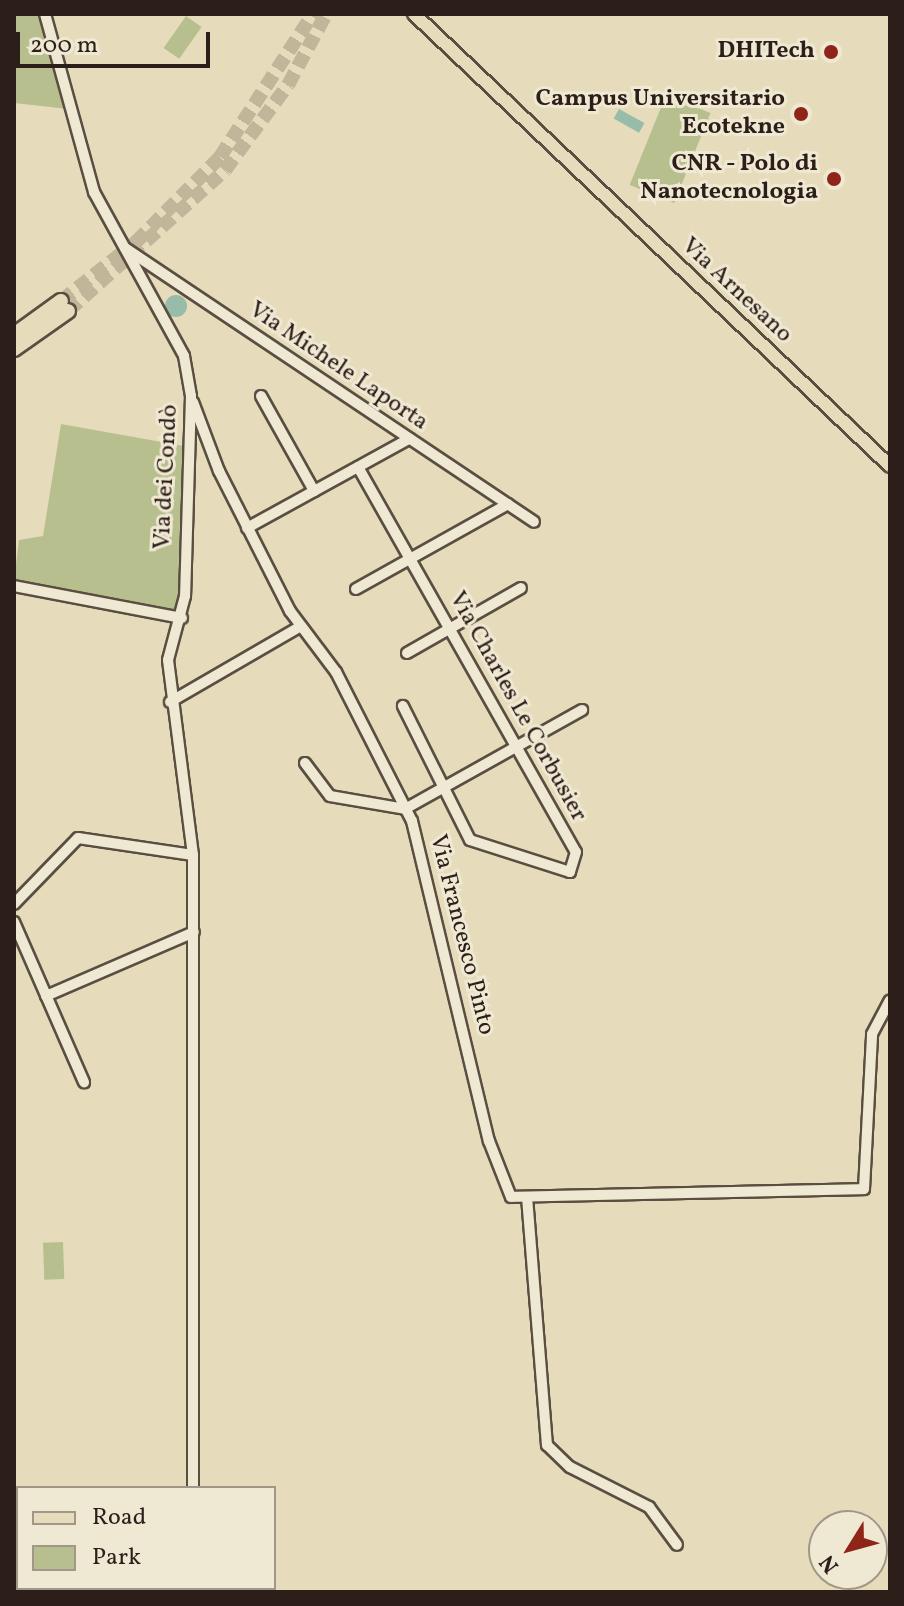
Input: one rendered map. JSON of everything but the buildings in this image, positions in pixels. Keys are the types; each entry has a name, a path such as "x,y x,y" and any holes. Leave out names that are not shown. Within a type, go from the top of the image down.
{"highway":[{"path":"14,335 64,306 14,349"}],"main road":[{"name":"Via Arnesano","path":"414,14 890,466"}],"street":[{"name":"Via dei Condò","path":"45,14 89,177 120,245 184,356 191,396 182,618 168,660 170,702 191,824 193,855 193,1486"},
{"name":"Via Michele Laporta","path":"120,245 534,522"},
{"name":"Via Francesco Pinto","path":"191,396 247,528 301,626 336,672 405,809 426,866 489,1141 511,1197 527,1197"},
{"path":"261,396 314,491"},
{"path":"247,528 409,439"},
{"name":"Via Charles Le Corbusier","path":"358,467 576,852 570,872 470,840 403,706"},
{"path":"356,589 508,504"},
{"path":"14,586 182,618"},
{"path":"407,653 521,588"},
{"path":"170,702 301,626"},
{"path":"305,763 330,796 405,809 582,710"},
{"path":"14,904 78,838 193,855"},
{"path":"14,922 84,1082"},
{"path":"46,996 194,932"},
{"path":"677,1545 656,1512 570,1467 547,1445 527,1197 864,1189 872,1034 890,1000"}],"green space":[{"path":"14,14 40,14 68,109 14,103"},
{"path":"186,16 202,27 179,59 164,48"},
{"path":"666,95 711,113 674,203 630,185"},
{"path":"61,424 184,446 179,615 14,580 19,540 43,536"},
{"path":"63,1242 64,1279 44,1280 43,1243"}],"shaded area":[{"path":"619,109 644,123 639,133 614,119"},
{"path":"176,295 184,298 187,306 184,314 176,317 168,314 165,306 168,298"}],"tunnel":[{"path":"61,301 136,242 220,157 313,14"},
{"path":"68,311 225,170 288,85 326,14"}],"place":[{"name":"DHITech","path":"831,52"},
{"name":"Campus Universitario Ecotekne","path":"801,114"},
{"name":"CNR - Polo di Nanotecnologia","path":"834,179"}]}
